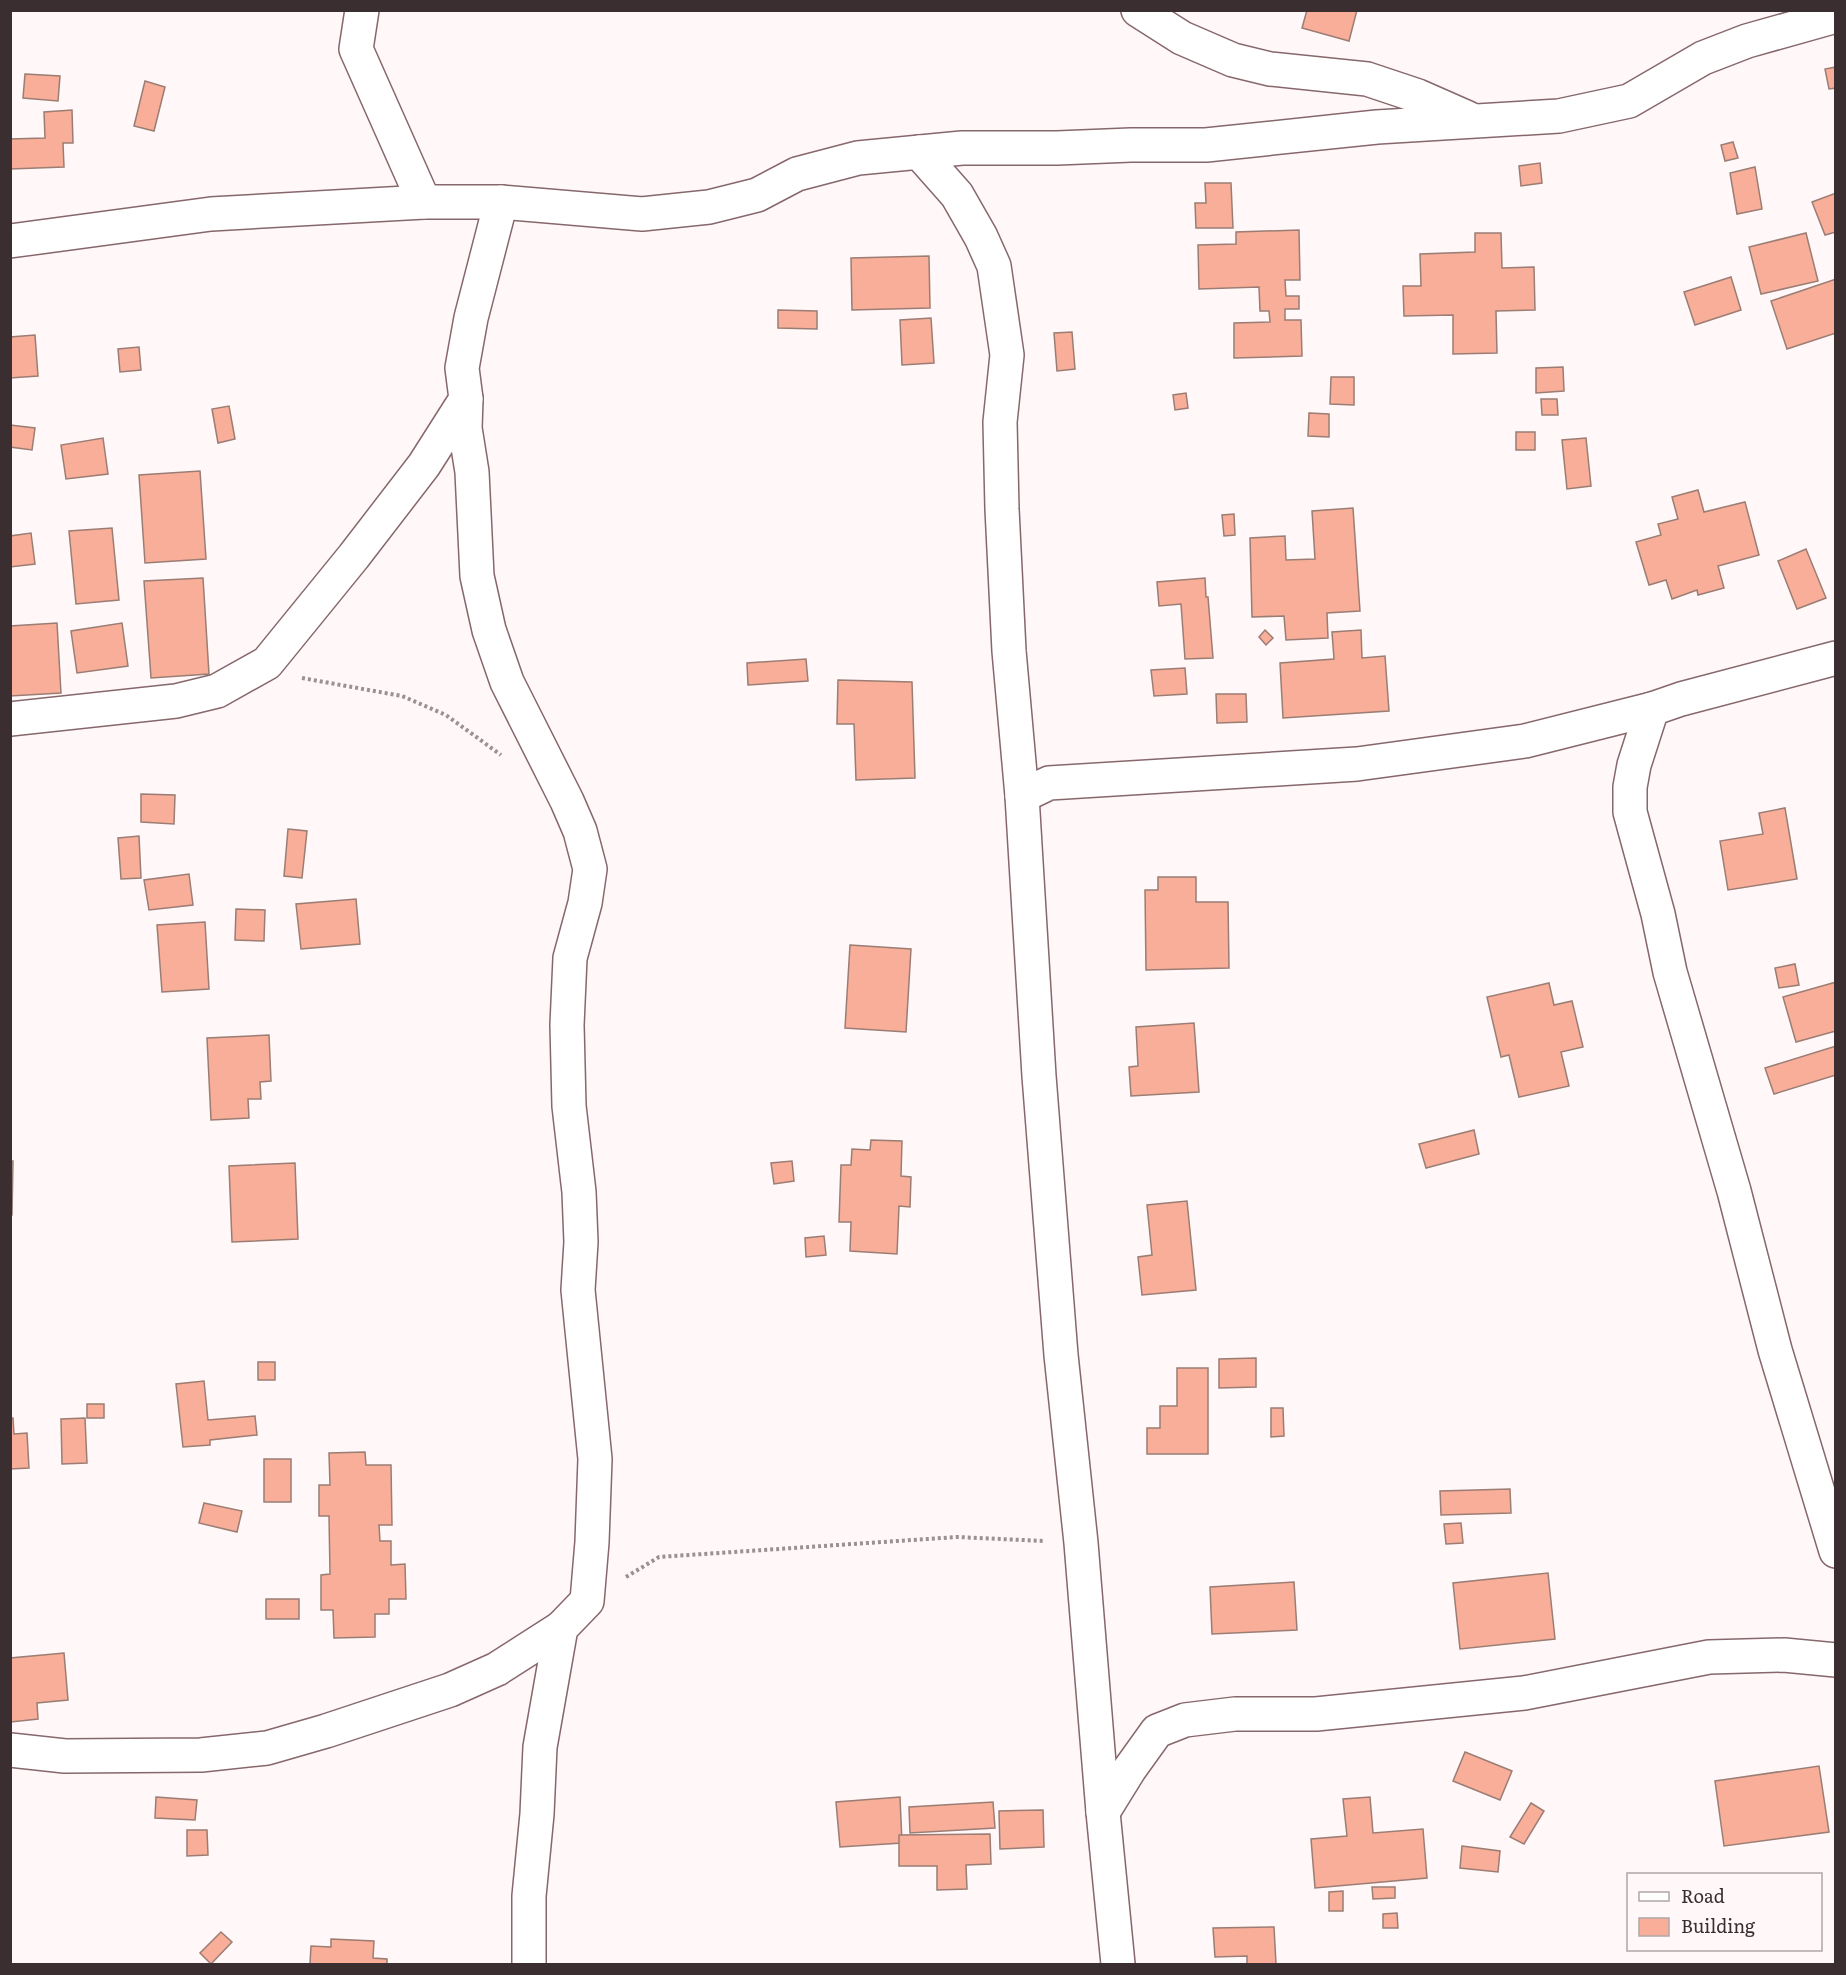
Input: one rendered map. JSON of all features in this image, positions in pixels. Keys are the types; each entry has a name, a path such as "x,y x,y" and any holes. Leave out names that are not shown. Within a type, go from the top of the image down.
{"street":[{"path":"362,10 356,49 424,202"},
{"path":"1138,10 1182,38 1233,60 1270,69 1367,79 1418,96 1475,121"},
{"path":"10,241 211,214 424,202 501,202 642,214 709,207 757,195 797,174 858,158 962,148 1206,145 1377,127 1559,116 1629,101 1703,58 1747,41 1836,16"},
{"path":"919,152 957,195 981,237 994,266 1007,355 1000,422 1009,651 1022,796 1041,1099 1061,1355 1081,1543 1118,1965"},
{"path":"10,1750 65,1756 201,1755 267,1748 326,1731 450,1689 497,1669 561,1628 587,1601 595,1459 578,1290 581,1242 579,1192 569,1106 567,1024 570,958 585,903 590,869 580,831 507,682 489,630 477,576 472,472 465,428 466,399 462,368 471,318 501,202"},
{"path":"10,718 176,701 217,691 267,663 424,465 466,399"},
{"path":"1022,796 1049,783 1357,764 1525,741 1652,709 1836,658"},
{"path":"1652,709 1634,765 1630,787 1630,812 1658,914 1670,972 1734,1191 1775,1350 1836,1551"},
{"path":"529,1965 529,1896 537,1814 540,1747 561,1628"},
{"path":"1103,1812 1129,1770 1158,1731 1185,1720 1235,1714 1316,1714 1524,1693 1709,1657 1784,1655 1836,1660"}],"path":[{"path":"251,671 402,696 446,715 502,755"},
{"path":"587,1601 659,1557 957,1537 1081,1543"}],"building":[{"path":"1307,10 1357,10 1349,41 1302,28"},
{"path":"1836,67 1836,88 1829,89 1825,69"},
{"path":"25,74 60,76 58,101 23,98"},
{"path":"145,81 165,87 154,131 134,126"},
{"path":"72,110 73,143 63,143 64,167 10,169 10,139 45,138 44,112"},
{"path":"1733,142 1738,158 1725,161 1721,145"},
{"path":"1540,163 1542,183 1521,186 1519,166"},
{"path":"1755,167 1762,209 1737,214 1730,173"},
{"path":"1205,183 1231,183 1233,228 1196,228 1195,203 1206,203"},
{"path":"1836,193 1836,232 1825,235 1812,202"},
{"path":"1299,230 1300,280 1285,280 1286,296 1299,296 1299,309 1285,309 1285,320 1301,320 1302,356 1234,358 1234,323 1270,322 1269,311 1260,311 1259,287 1199,289 1198,245 1236,244 1236,232"},
{"path":"1475,233 1501,233 1502,268 1534,267 1535,310 1496,311 1497,353 1453,354 1453,315 1404,316 1403,286 1421,286 1420,254 1475,252"},
{"path":"1806,233 1818,281 1761,294 1749,247"},
{"path":"929,256 930,308 852,310 851,258"},
{"path":"1731,277 1741,310 1695,325 1684,292"},
{"path":"1836,279 1836,333 1787,349 1771,301"},
{"path":"778,310 817,311 817,329 778,328"},
{"path":"931,318 934,363 902,365 900,320"},
{"path":"1072,332 1075,369 1057,371 1054,333"},
{"path":"35,335 38,376 10,378 10,337"},
{"path":"139,347 141,370 120,372 118,349"},
{"path":"1563,367 1564,391 1536,393 1536,368"},
{"path":"1331,377 1354,377 1354,405 1330,404"},
{"path":"1186,393 1188,408 1175,410 1173,395"},
{"path":"1541,399 1557,399 1558,415 1542,415"},
{"path":"229,406 235,439 218,443 212,409"},
{"path":"1309,413 1329,414 1329,437 1308,436"},
{"path":"10,425 35,428 32,450 10,447"},
{"path":"1516,432 1535,432 1535,450 1516,450"},
{"path":"103,438 108,474 66,479 61,445"},
{"path":"1586,438 1591,486 1567,489 1562,440"},
{"path":"200,471 206,559 145,563 139,475"},
{"path":"1698,490 1704,512 1745,502 1759,555 1718,566 1724,588 1698,595 1697,590 1672,599 1666,580 1649,585 1636,542 1661,535 1658,524 1678,519 1672,497"},
{"path":"1353,508 1360,611 1327,613 1328,638 1286,640 1284,616 1252,617 1250,538 1285,536 1286,560 1315,559 1312,511"},
{"path":"1234,514 1235,535 1224,536 1222,515"},
{"path":"112,528 119,600 76,604 69,531"},
{"path":"31,533 35,564 10,567 10,536"},
{"path":"1806,549 1826,598 1797,609 1778,561"},
{"path":"203,578 209,674 151,678 144,581"},
{"path":"1205,578 1213,658 1185,659 1181,604 1159,606 1157,582"},
{"path":"57,623 61,693 10,696 10,626"},
{"path":"122,623 128,666 77,673 71,631"},
{"path":"1265,630 1273,638 1266,645 1259,637"},
{"path":"1361,630 1362,658 1385,656 1389,711 1283,718 1280,663 1334,659 1332,632"},
{"path":"806,659 808,681 748,685 747,663"},
{"path":"1185,668 1187,694 1154,696 1151,670"},
{"path":"838,680 912,682 915,778 856,780 854,724 837,724"},
{"path":"1216,694 1246,694 1247,722 1217,723"},
{"path":"141,794 175,795 174,824 141,822"},
{"path":"1785,808 1797,879 1728,890 1720,841 1763,834 1759,813"},
{"path":"288,829 307,831 302,878 284,876"},
{"path":"139,836 141,878 121,879 118,838"},
{"path":"189,874 193,905 149,910 144,880"},
{"path":"1158,877 1196,877 1196,902 1228,902 1229,968 1146,970 1145,890 1158,890"},
{"path":"356,899 360,944 301,949 296,904"},
{"path":"236,909 265,910 264,941 235,940"},
{"path":"205,922 209,989 162,992 157,925"},
{"path":"850,945 911,949 906,1032 845,1028"},
{"path":"1795,964 1799,985 1779,988 1775,968"},
{"path":"1836,982 1836,1031 1796,1042 1783,997"},
{"path":"1549,983 1554,1005 1572,1001 1583,1047 1561,1052 1569,1086 1519,1097 1509,1055 1501,1057 1487,997"},
{"path":"1194,1023 1199,1092 1131,1096 1129,1067 1138,1066 1136,1027"},
{"path":"269,1035 271,1081 260,1082 261,1099 248,1099 249,1118 211,1120 207,1038"},
{"path":"1836,1046 1836,1075 1774,1094 1765,1068"},
{"path":"1474,1130 1479,1154 1426,1168 1419,1144"},
{"path":"871,1140 902,1141 901,1176 911,1177 910,1207 899,1206 897,1254 850,1251 851,1222 839,1222 841,1165 851,1165 852,1149 870,1150"},
{"path":"10,1161 13,1161 12,1215 10,1215"},
{"path":"792,1161 794,1181 774,1184 771,1163"},
{"path":"295,1163 298,1239 232,1242 229,1166"},
{"path":"1187,1201 1196,1290 1142,1295 1138,1257 1152,1255 1147,1205"},
{"path":"824,1236 826,1255 806,1257 805,1238"},
{"path":"1256,1358 1256,1387 1219,1388 1219,1359"},
{"path":"258,1362 275,1362 275,1380 258,1380"},
{"path":"1177,1368 1208,1368 1208,1454 1147,1454 1147,1428 1160,1428 1160,1406 1177,1406"},
{"path":"204,1381 208,1420 255,1416 257,1435 210,1440 210,1445 183,1447 176,1384"},
{"path":"87,1404 104,1404 104,1418 87,1418"},
{"path":"1271,1408 1283,1408 1284,1436 1271,1437"},
{"path":"10,1418 13,1418 14,1434 27,1433 29,1468 10,1469"},
{"path":"85,1418 87,1463 62,1464 61,1419"},
{"path":"365,1452 366,1465 391,1465 392,1525 379,1525 380,1541 391,1541 391,1565 405,1564 406,1599 389,1599 389,1614 375,1614 375,1637 334,1638 333,1610 321,1610 321,1575 330,1574 329,1516 319,1516 319,1485 330,1485 329,1453"},
{"path":"264,1459 291,1459 291,1502 264,1502"},
{"path":"1510,1489 1511,1513 1441,1515 1440,1491"},
{"path":"204,1503 242,1511 237,1532 199,1523"},
{"path":"1461,1523 1463,1543 1446,1544 1444,1524"},
{"path":"1548,1573 1555,1639 1460,1649 1453,1583"},
{"path":"1294,1582 1297,1630 1212,1634 1210,1587"},
{"path":"266,1599 299,1599 299,1619 266,1619"},
{"path":"64,1653 68,1700 37,1703 38,1719 11,1722 10,1658"},
{"path":"1465,1752 1512,1771 1500,1800 1453,1781"},
{"path":"1819,1766 1829,1832 1724,1846 1715,1781"},
{"path":"156,1797 197,1800 195,1820 155,1818"},
{"path":"900,1797 902,1843 840,1847 836,1802"},
{"path":"1370,1797 1373,1833 1423,1829 1427,1878 1315,1888 1311,1839 1347,1836 1343,1799"},
{"path":"993,1802 995,1828 910,1833 909,1807"},
{"path":"1531,1803 1544,1811 1524,1844 1510,1837"},
{"path":"1043,1810 1044,1847 1000,1849 999,1811"},
{"path":"187,1830 207,1830 208,1855 187,1856"},
{"path":"990,1834 991,1864 966,1865 967,1889 937,1890 937,1866 899,1866 899,1835"},
{"path":"1462,1846 1500,1851 1498,1872 1460,1868"},
{"path":"1372,1887 1395,1887 1395,1898 1373,1899"},
{"path":"1343,1891 1343,1911 1329,1911 1329,1892"},
{"path":"1397,1913 1398,1928 1383,1928 1383,1914"},
{"path":"1274,1927 1276,1964 1247,1964 1247,1956 1215,1957 1213,1928"},
{"path":"221,1932 232,1942 211,1964 200,1953"},
{"path":"331,1939 374,1941 373,1958 387,1959 387,1964 310,1964 311,1946 331,1947"}]}
